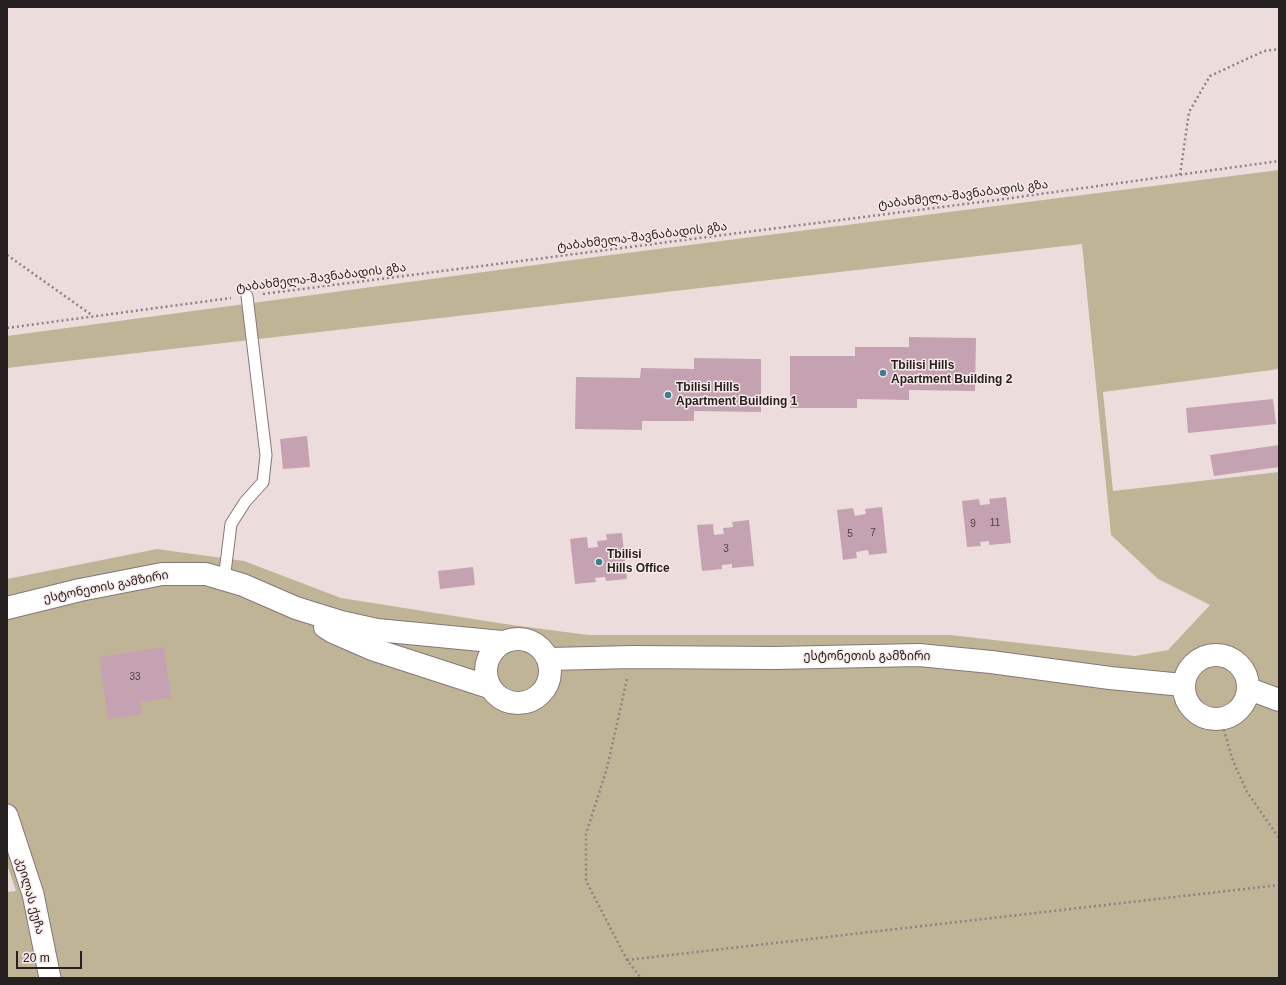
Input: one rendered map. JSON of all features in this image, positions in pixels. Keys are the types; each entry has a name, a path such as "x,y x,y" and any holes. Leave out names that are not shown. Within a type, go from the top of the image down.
{"street":[{"name":"ესტონეთის გამზირი","path":"7,608 80,590 162,574 206,574 243,585 296,608"},
{"path":"296,608 341,622 376,630 502,642 516,638 530,640 541,648 549,659 551,673 547,686 538,697 525,703 511,703 498,697 489,687 372,649 333,632 296,608"},
{"path":"489,687 486,670 490,654 502,642"},
{"name":"ესტონეთის გამზირი","path":"549,659 632,657 774,658 919,655 1183,685"},
{"path":"1211,655 1226,656 1239,663 1247,675 1249,690 1245,704 1235,714 1221,720 1206,719 1194,711 1185,699 1183,685 1187,671 1197,660 1211,655"},
{"path":"1249,690 1279,700"},
{"name":"კეილას ქუჩა","path":"7,815 32,894 50,978"}],"lane":[{"path":"224,580 231,524 245,502 263,482 266,455 247,296"}],"path":[{"path":"1180,175 1189,112 1210,76 1264,51 1279,49"},
{"name":"ტაბახმელა-შავნაბადის გზა","path":"7,328 1004,199 1279,160"},
{"path":"7,255 94,316"},
{"path":"632,657 607,768 586,834 586,881 627,960 641,978"},
{"path":"1221,720 1233,761 1248,792 1279,838"},
{"path":"627,960 1279,885"}],"shaded area":[{"path":"1279,170 1279,369 1103,392 1113,491 1279,472 1279,978 7,978 7,892 16,891 7,864 7,579 157,549 244,561 341,598 505,624 588,635 950,635 1135,656 1168,650 1210,605 1158,579 1111,535 1082,244 7,368 7,336 595,257"}],"building":[{"name":"Tbilisi Hills Apartment Building 2","path":"909,337 976,338 975,391 909,390 909,400 857,399 857,408 790,408 790,356 855,356 855,347 909,347"},
{"name":"Tbilisi Hills Apartment Building 1","path":"694,358 761,359 761,412 694,411 694,421 642,421 642,430 575,429 576,377 640,378 641,368 694,369"},
{"path":"1273,399 1276,424 1188,433 1186,408"},
{"path":"307,436 310,467 283,469 280,439"},
{"path":"1279,445 1279,467 1214,476 1210,455"},
{"path":"1006,497 1011,543 989,545 989,541 980,542 981,546 967,547 962,501 979,499 980,505 990,504 989,499"},
{"path":"882,507 887,553 869,555 868,550 856,552 857,558 843,560 837,510 853,508 855,516 866,514 865,509"},
{"name":"Tbilisi Hills Office","path":"749,520 754,566 732,568 732,564 722,565 722,569 702,571 697,525 713,524 714,535 724,534 723,528 733,527 732,522"},
{"name":"Tbilisi Hills Office","path":"622,533 627,579 606,581 605,577 595,578 596,582 575,584 570,539 587,537 588,548 598,547 597,541 607,540 606,534"},
{"path":"473,567 475,585 440,589 438,571"},
{"path":"164,647 171,698 140,702 142,714 108,719 99,657"}],"place":[{"name":"Tbilisi Hills Apartment Building 2","path":"883,373"},
{"name":"Tbilisi Hills Apartment Building 1","path":"668,395"},
{"name":"Tbilisi Hills Office","path":"599,562"}]}
